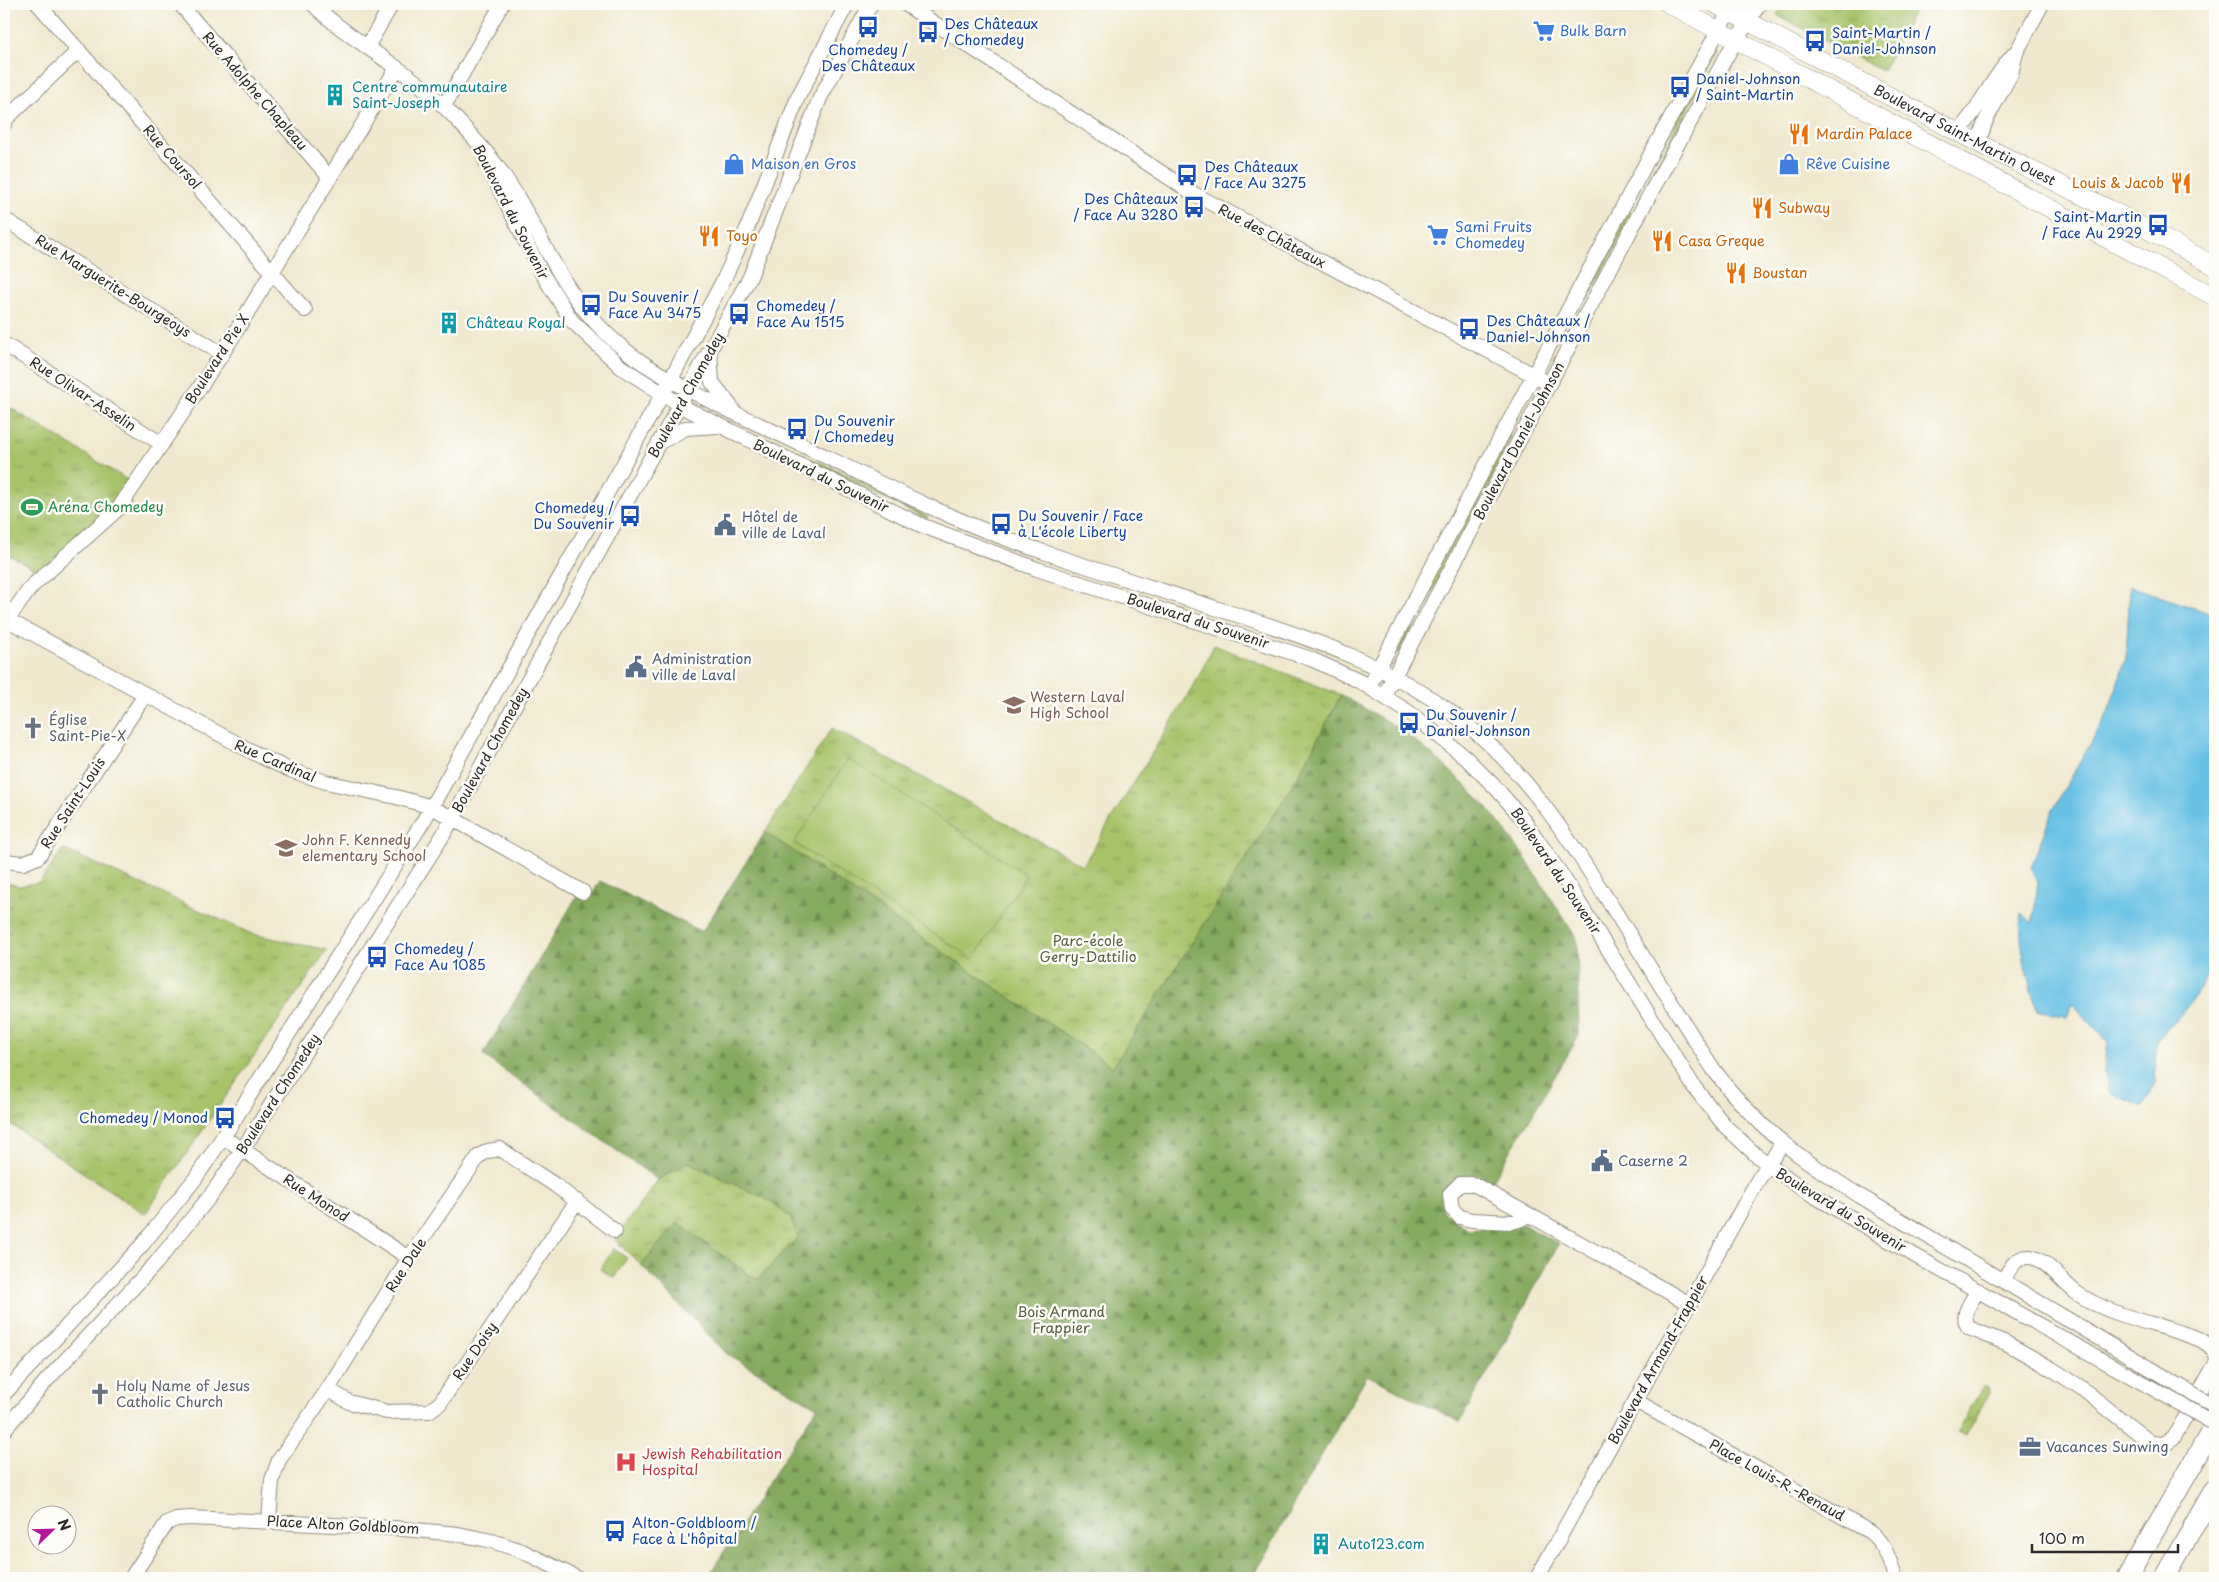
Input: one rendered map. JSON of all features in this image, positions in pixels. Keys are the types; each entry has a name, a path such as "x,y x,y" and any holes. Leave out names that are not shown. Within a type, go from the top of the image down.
{"highway":[{"path":"2127,1578 2215,1424"},
{"path":"2164,1578 2215,1488"}],"main road":[{"name":"Boulevard Saint-Martin Ouest","path":"1669,4 2215,297"},
{"name":"Boulevard Saint-Martin Ouest","path":"1726,6 1748,21 1957,133 2103,206 2215,266"}],"street":[{"name":"Rue Coursol","path":"38,4 305,310"},
{"name":"Rue Adolphe Chapleau","path":"180,4 330,178"},
{"path":"313,4 334,23 397,68 444,106 473,138"},
{"path":"367,47 392,4"},
{"path":"444,106 502,4"},
{"name":"Boulevard Chomedey","path":"4,1394 158,1225 194,1179 223,1137 432,807 671,379 735,256 798,98 847,4"},
{"name":"Boulevard Chomedey","path":"4,1430 41,1386 143,1277 211,1195 242,1150 453,819 681,406 756,264 820,98 872,4"},
{"name":"Rue des Châteaux","path":"905,4 1194,194 1549,384"},
{"name":"Boulevard Daniel-Johnson","path":"1384,695 1651,192 1736,40 1759,4"},
{"path":"1978,143 1986,120 2011,74 2016,53 2042,4"},
{"name":"Boulevard Daniel-Johnson","path":"1369,686 1673,111 1719,31 1726,6"},
{"path":"4,124 7,118 79,50"},
{"path":"1957,133 1970,119 2000,68 2016,53"},
{"name":"Boulevard Pie X","path":"5,620 32,586 118,508 222,354 397,68"},
{"name":"Boulevard du Souvenir","path":"473,138 506,178 560,273 588,313 627,351 671,379 883,485 970,525 1040,551 1294,634 1378,668 1439,703 1503,758 1532,789 1574,847 1718,1075 1747,1111 1782,1144 1860,1196 2215,1406"},
{"name":"Boulevard du Souvenir","path":"473,138 541,272 566,313 587,337 613,361 681,406 924,526 1043,571 1297,654 1338,670 1384,695 1420,720 1454,748 1486,777 1514,807 1563,877 1694,1087 1725,1126 1767,1164 1801,1188 2215,1424"},
{"name":"Rue Marguerite-Bourgeoys","path":"4,219 222,354"},
{"name":"Rue Olivar-Asselin","path":"4,344 162,444"},
{"path":"710,352 712,382 736,413"},
{"path":"661,442 686,428 720,426"},
{"name":"Rue Cardinal","path":"5,620 234,744 290,770 326,782 432,807 583,892"},
{"name":"Rue Saint-Louis","path":"4,861 23,863 38,857 145,695"},
{"name":"Rue Monod","path":"223,1137 409,1258"},
{"name":"Boulevard Armand-Frappier","path":"1537,1578 1767,1164 1782,1144"},
{"name":"Rue Dale","path":"269,1521 271,1488 276,1466 328,1389 409,1258 472,1163 488,1151 500,1149 577,1201 615,1231"},
{"path":"1527,1214 1522,1219 1511,1222 1465,1220 1452,1209 1450,1194 1460,1184 1472,1184 1527,1214 1690,1304"},
{"name":"Rue Doisy","path":"328,1389 349,1402 386,1412 429,1410 440,1403 577,1201"},
{"path":"2003,1282 2019,1259 2028,1257 2037,1259 2070,1289 2087,1300 2105,1308 2201,1340 2210,1346 2215,1354"},
{"path":"1978,1290 1966,1313 1965,1323 1968,1328 2011,1345 2058,1372 2151,1443 2164,1444 2174,1437 2215,1365"},
{"name":"Place Louis-R.-Renaud","path":"1636,1401 1870,1532 1882,1544 1887,1553 1895,1578"},
{"name":"Place Alton Goldbloom","path":"131,1578 162,1529 172,1520 193,1518 427,1530 476,1537 522,1551 577,1578"}],"green space":[{"path":"1783,4 1917,4 1882,71 1777,15"},
{"path":"1717,52 1650,181 1681,109"},
{"path":"1627,210 1633,213 1588,299 1586,298"},
{"path":"4,404 134,484 44,574 4,552"},
{"path":"1508,435 1510,436 1493,478 1399,654 1394,651"},
{"path":"774,443 852,477 928,517 927,519"},
{"name":"Parc-école Gerry-Dattilio","path":"1214,645 1341,695 1296,780 1113,1067 765,832 832,728 1083,865 1196,682"},
{"name":"Bois Armand Frappier","path":"1341,695 1402,730 1441,762 1487,807 1524,856 1577,939 1579,1036 1491,1184 1470,1174 1452,1181 1441,1193 1443,1212 1468,1229 1522,1224 1559,1244 1460,1422 1367,1375 1252,1578 707,1578 817,1407 727,1354 641,1265 677,1223 757,1280 798,1237 790,1217 772,1202 688,1162 658,1180 483,1055 577,896 589,900 600,881 702,932 765,832 1113,1067 1296,780"},
{"path":"848,759 1027,875 973,959 794,843"},
{"path":"63,849 252,934 327,950 145,1214 4,1120 4,882 19,886 40,882"},
{"path":"688,1162 772,1202 790,1217 798,1237 757,1280 677,1223 641,1265 614,1239 658,1180"},
{"path":"614,1249 627,1258 614,1278 600,1269"},
{"path":"1983,1386 1988,1388 1989,1393 1966,1436 1957,1432"}],"water":[{"path":"2130,586 2215,615 2215,959 2192,1002 2156,1041 2155,1082 2143,1107 2110,1093 2104,1071 2108,1042 2072,1003 2067,1017 2038,1010 2025,962 2020,923 2021,913 2033,923 2038,881 2031,867 2053,809 2107,715 2126,658"}],"place":[{"name":"Chomedey / Des Châteaux","path":"868,27"},
{"name":"Bulk Barn","path":"1544,31"},
{"name":"Des Châteaux / Chomedey","path":"928,32"},
{"name":"Saint-Martin / Daniel-Johnson","path":"1815,41"},
{"name":"Daniel-Johnson / Saint-Martin","path":"1680,87"},
{"name":"Centre communautaire Saint-Joseph","path":"335,95"},
{"name":"Mardin Palace","path":"1799,134"},
{"name":"Maison en Gros","path":"734,164"},
{"name":"Rêve Cuisine","path":"1789,164"},
{"name":"Des Châteaux / Face Au 3275","path":"1187,175"},
{"name":"Louis & Jacob","path":"2181,183"},
{"name":"Des Châteaux / Face Au 3280","path":"1194,207"},
{"name":"Subway","path":"1762,208"},
{"name":"Saint-Martin / Face Au 2929","path":"2158,225"},
{"name":"Sami Fruits Chomedey","path":"1438,235"},
{"name":"Toyo","path":"709,236"},
{"name":"Casa Greque","path":"1662,241"},
{"name":"Boustan","path":"1736,273"},
{"name":"Du Souvenir / Face Au 3475","path":"591,305"},
{"name":"Chomedey / Face Au 1515","path":"739,314"},
{"name":"Château Royal","path":"449,323"},
{"name":"Des Châteaux / Daniel-Johnson","path":"1469,329"},
{"name":"Du Souvenir / Chomedey","path":"797,429"},
{"name":"Aréna Chomedey","path":"32,507"},
{"name":"Chomedey / Du Souvenir","path":"630,516"},
{"name":"Du Souvenir / Face à L'école Liberty","path":"1001,524"},
{"name":"Hôtel de ville de Laval","path":"725,525"},
{"name":"Administration ville de Laval","path":"636,667"},
{"name":"Western Laval High School","path":"1014,705"},
{"name":"Du Souvenir / Daniel-Johnson","path":"1409,723"},
{"name":"Église Saint-Pie-X","path":"33,728"},
{"name":"John F. Kennedy elementary School","path":"286,848"},
{"name":"Chomedey / Face Au 1085","path":"377,957"},
{"name":"Chomedey / Monod","path":"225,1118"},
{"name":"Caserne 2","path":"1602,1161"},
{"name":"Holy Name of Jesus Catholic Church","path":"100,1394"},
{"name":"Vacances Sunwing","path":"2030,1447"},
{"name":"Jewish Rehabilitation Hospital","path":"626,1462"},
{"name":"Alton-Goldbloom / Face à L'hôpital","path":"615,1531"},
{"name":"Auto123.com","path":"1321,1544"}]}
